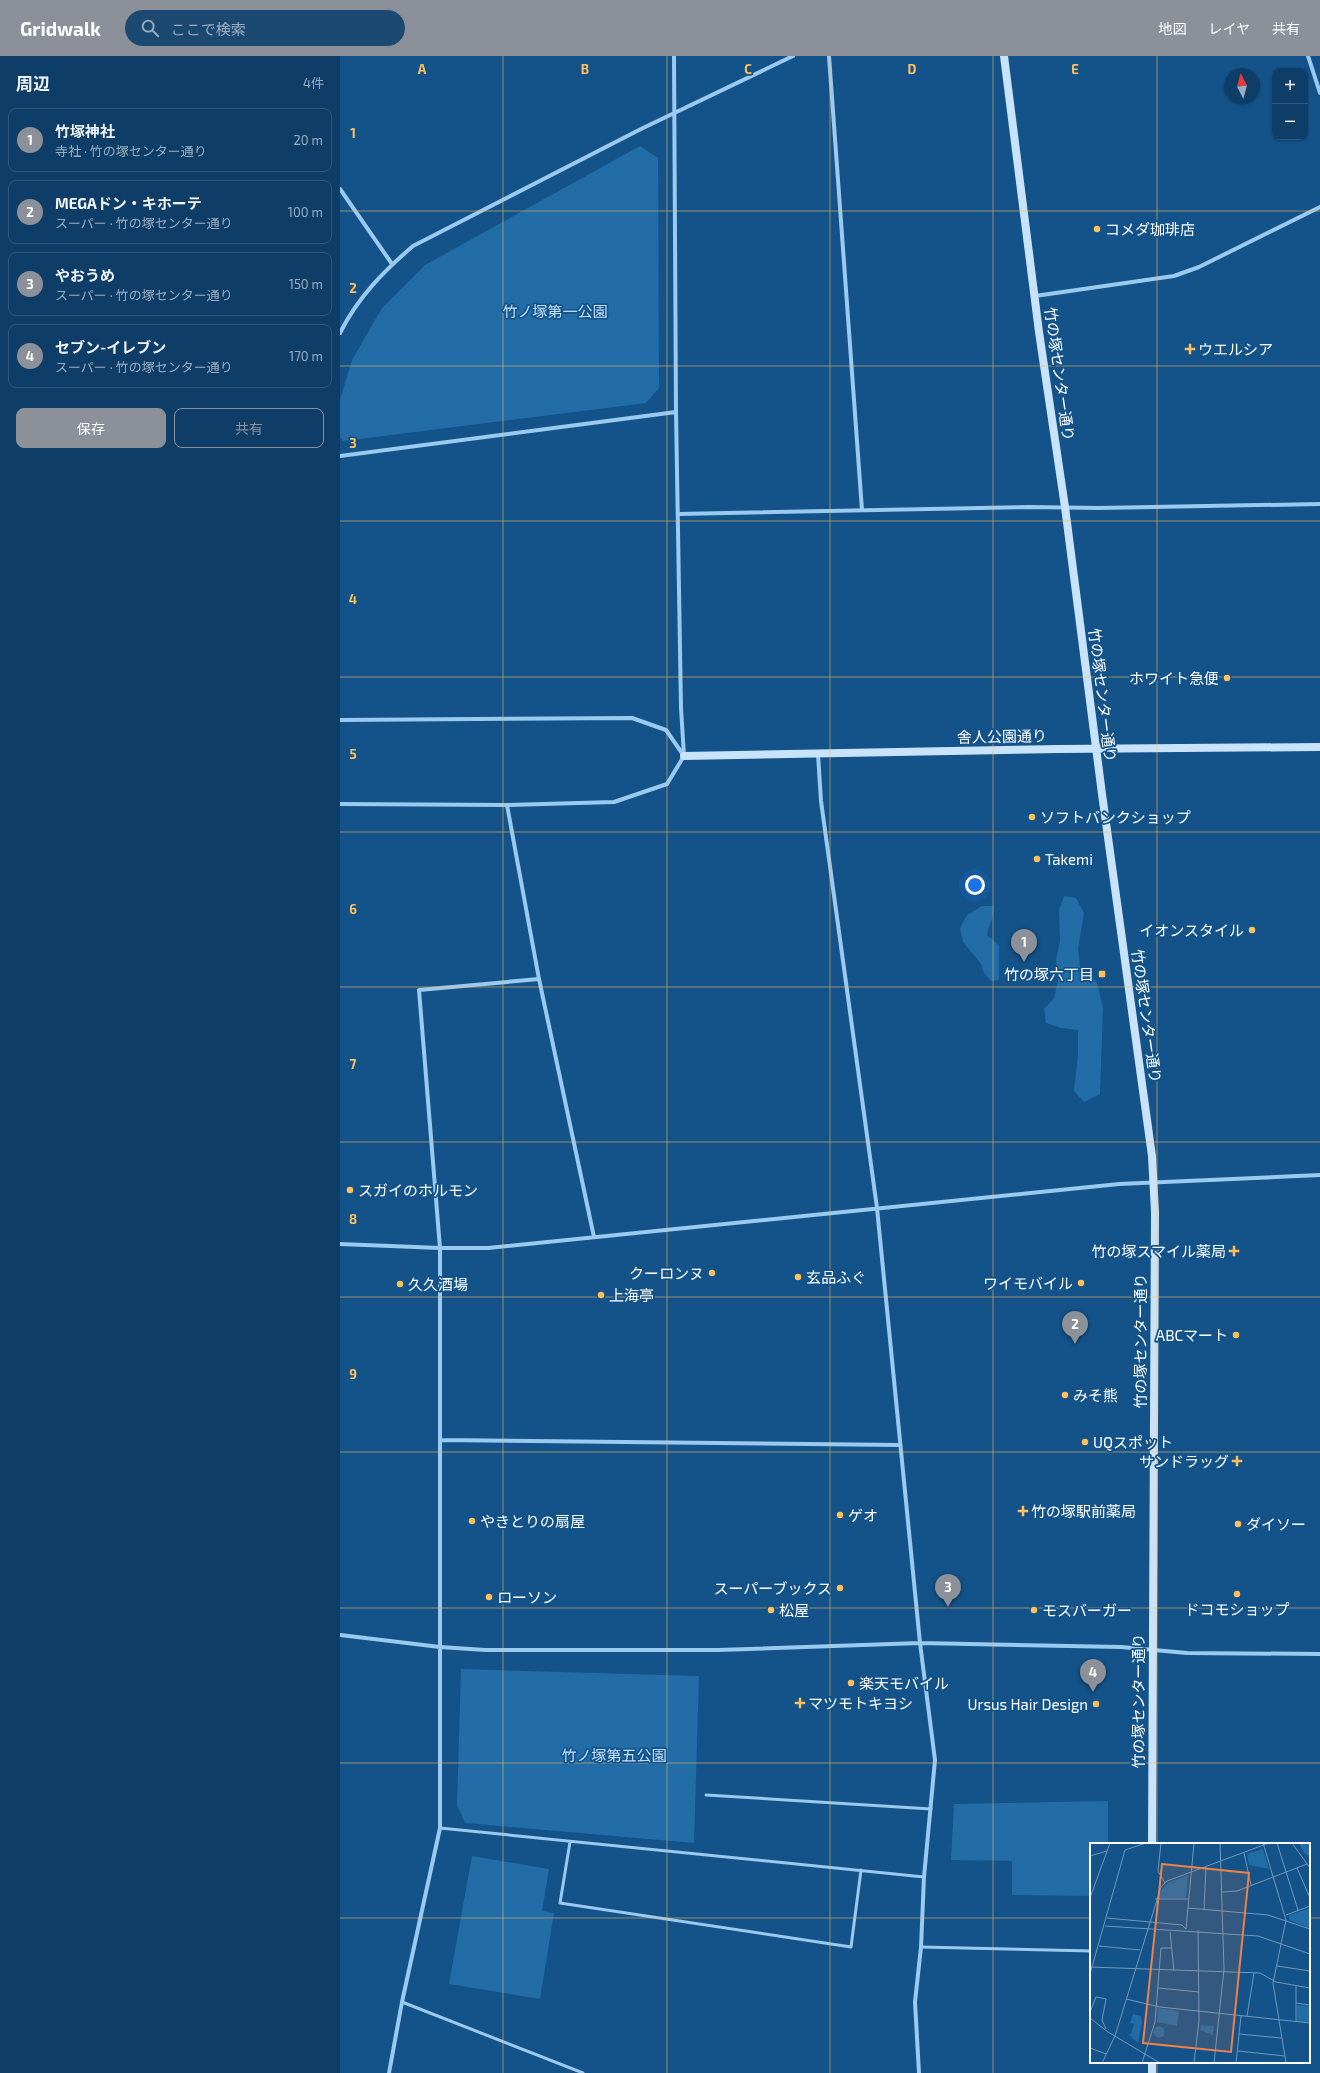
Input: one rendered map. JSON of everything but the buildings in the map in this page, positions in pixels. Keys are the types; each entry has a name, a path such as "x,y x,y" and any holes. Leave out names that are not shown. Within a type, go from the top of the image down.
{"street":[{"path":"340,804 507,805 614,802 666,784 684,756 680,708 676,412 674,56"},
{"path":"340,332 348,316 363,295 392,264 413,246 641,129 793,56"},
{"path":"829,56 862,510"},
{"name":"竹の塚センター通り","path":"1004,56 1034,296 1065,507 1096,749 1152,1156 1152,1843"},
{"path":"1308,56 1320,93"},
{"path":"340,189 392,264"},
{"path":"1034,296 1174,276 1199,267 1320,207"},
{"path":"340,456 676,412"},
{"path":"678,514 1320,504"},
{"path":"340,720 632,718 666,730 684,756"},
{"name":"舎人公園通り","path":"684,756 1320,747"},
{"path":"818,753 822,809 877,1208 920,1643 935,1760 924,1877 921,1946 915,2002 919,2073"},
{"path":"507,805 539,979 594,1236"},
{"path":"389,2073 402,2002 440,1828 440,1248 419,990 539,979"},
{"path":"340,1244 440,1248 488,1248 594,1236 1119,1184 1153,1184 1320,1174"},
{"path":"440,1440 900,1445"},
{"path":"340,1635 440,1647 485,1650 718,1650 920,1643 1152,1649 1186,1652 1320,1654"}],"lane":[{"path":"706,1795 931,1809"},
{"path":"440,1828 924,1877"},
{"path":"570,1842 560,1903 851,1947 861,1870"},
{"path":"921,1946 1090,1951"},
{"path":"402,2002 583,2073"}],"green space":[{"name":"竹ノ塚第一公園","path":"640,146 658,158 659,388 646,403 343,441 340,437 340,400 352,360 382,308 425,265"},
{"path":"1064,896 1076,898 1084,913 1078,949 1080,966 1097,983 1103,1008 1100,1094 1084,1102 1074,1091 1078,1055 1078,1030 1061,1028 1046,1023 1044,1009 1054,998 1058,981 1056,960 1060,941 1059,910"},
{"path":"982,906 994,906 987,935 999,945 999,980 991,981 984,973 981,964 963,942 960,928 967,915"},
{"name":"竹ノ塚第五公園","path":"461,1669 699,1676 694,1843 465,1823 457,1805"},
{"path":"1108,1801 1108,1843 1090,1843 1090,1896 1012,1895 1012,1861 951,1860 954,1804"},
{"path":"472,1856 549,1869 542,1911 554,1913 540,1999 449,1984"}],"place":[{"name":"コメダ珈琲店","path":"1097,229"},
{"name":"ウエルシア","path":"1190,349"},
{"name":"ホワイト急便","path":"1227,678"},
{"name":"ソフトバンクショップ","path":"1032,817"},
{"name":"Takemi","path":"1037,859"},
{"name":"イオンスタイル","path":"1252,930"},
{"name":"竹塚神社","path":"1024,962"},
{"name":"竹の塚六丁目","path":"1102,974"},
{"name":"スガイのホルモン","path":"350,1190"},
{"name":"竹の塚スマイル薬局","path":"1234,1251"},
{"name":"クーロンヌ","path":"712,1273"},
{"name":"玄品ふぐ","path":"798,1277"},
{"name":"ワイモバイル","path":"1081,1283"},
{"name":"久久酒場","path":"400,1284"},
{"name":"上海亭","path":"601,1295"},
{"name":"ABCマート","path":"1236,1335"},
{"name":"MEGAドン・キホーテ","path":"1075,1344"},
{"name":"みそ熊","path":"1065,1395"},
{"name":"UQスポット","path":"1085,1442"},
{"name":"サンドラッグ","path":"1237,1461"},
{"name":"竹の塚駅前薬局","path":"1023,1511"},
{"name":"ゲオ","path":"840,1515"},
{"name":"やきとりの扇屋","path":"472,1521"},
{"name":"ダイソー","path":"1238,1524"},
{"name":"スーパーブックス","path":"840,1588"},
{"name":"ドコモショップ","path":"1237,1594"},
{"name":"ローソン","path":"489,1597"},
{"name":"やおうめ","path":"948,1607"},
{"name":"松屋","path":"771,1610"},
{"name":"モスバーガー","path":"1034,1610"},
{"name":"楽天モバイル","path":"851,1683"},
{"name":"セブン-イレブン","path":"1093,1692"},
{"name":"マツモトキヨシ","path":"800,1703"},
{"name":"Ursus Hair Design","path":"1096,1704"}]}
